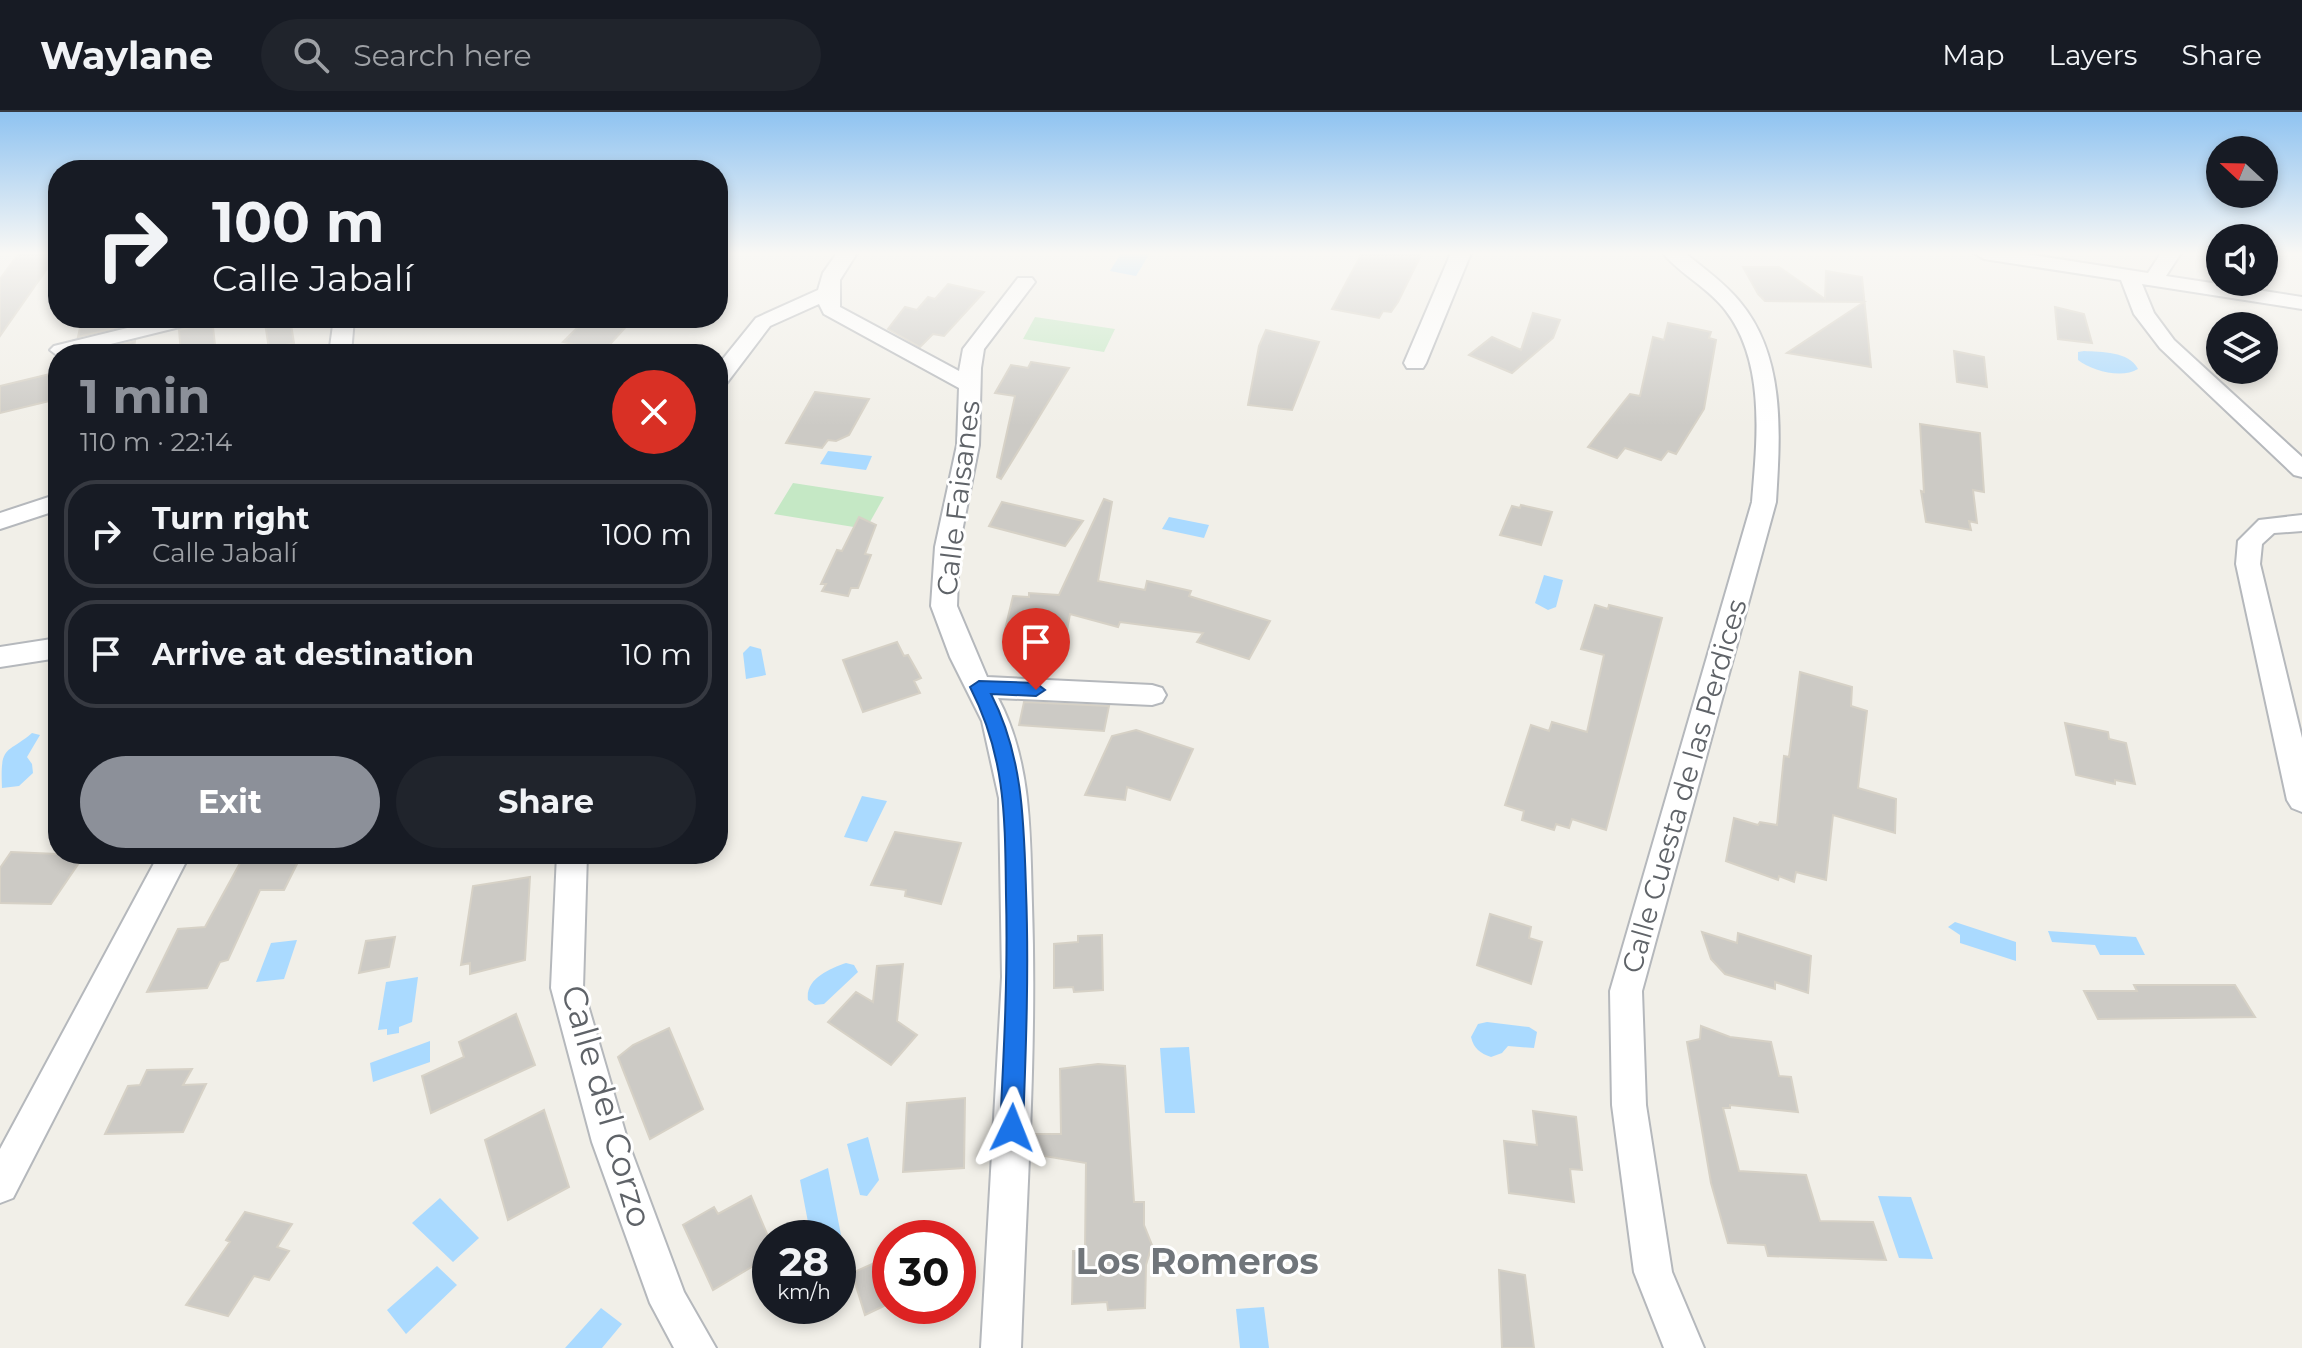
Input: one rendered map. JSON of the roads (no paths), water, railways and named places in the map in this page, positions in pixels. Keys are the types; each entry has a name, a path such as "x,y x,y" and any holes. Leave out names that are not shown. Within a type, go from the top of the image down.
{"street":[{"path":"728,366 763,322 788,311"},
{"name":"Calle Faisanes","path":"832,311 971,386 968,445 947,547 944,606 963,657 996,721 1014,798 1018,977 1001,1348"},
{"path":"971,386 970,368 974,349 1003,311"},
{"path":"1415,363 1437,311"},
{"name":"Calle Cuesta de las Perdices","path":"1684,1348 1653,1272 1629,1105 1626,991 1764,502 1768,431 1759,357 1749,330 1736,311"},
{"path":"2143,311 2167,344 2302,470"},
{"path":"86,344 152,328"},
{"path":"0,521 48,505"},
{"path":"2302,523 2268,526 2250,541 2248,564 2302,800"},
{"path":"0,657 48,650"},
{"path":"979,687 1152,695"},
{"path":"0,1185 170,864"},
{"name":"Calle del Corzo","path":"572,864 567,988 610,1142 669,1303 696,1348"}],"water":[{"path":"2078,352 2121,356 2138,369 2124,373 2099,370 2078,360"},
{"path":"828,451 872,456 866,470 820,464"},
{"path":"1169,517 1209,525 1204,538 1162,529"},
{"path":"1544,575 1563,580 1556,607 1548,610 1535,603"},
{"path":"750,646 761,649 766,675 746,679 743,653"},
{"path":"32,733 40,735 27,757 33,773 19,786 2,788 2,764 6,752"},
{"path":"862,796 887,801 867,842 844,837"},
{"path":"1955,922 2016,942 2016,961 1960,943 1960,935 1948,927"},
{"path":"2048,931 2136,937 2145,955 2100,955 2095,945 2052,942"},
{"path":"297,940 284,979 256,982 271,943"},
{"path":"846,963 854,965 858,972 824,1004 815,1005 808,1000 814,981"},
{"path":"418,977 412,1022 399,1027 399,1033 387,1035 387,1029 378,1030 386,982"},
{"path":"1487,1022 1529,1027 1537,1032 1534,1048 1508,1046 1502,1053 1491,1057 1484,1054 1476,1048 1471,1037 1478,1024"},
{"path":"430,1041 430,1062 373,1082 370,1063"},
{"path":"1189,1047 1195,1113 1165,1113 1160,1048"},
{"path":"868,1137 879,1180 867,1196 860,1195 847,1144"},
{"path":"828,1168 838,1220 808,1220 800,1180"},
{"path":"1878,1196 1911,1197 1933,1259 1899,1258"},
{"path":"440,1198 479,1238 453,1262 412,1223"},
{"path":"437,1266 457,1285 406,1334 387,1310"},
{"path":"1264,1307 1269,1348 1240,1348 1236,1309"},
{"path":"601,1308 622,1324 602,1348 565,1348"}],"district":[{"name":"Los Romeros","path":"1197,1261"}]}
